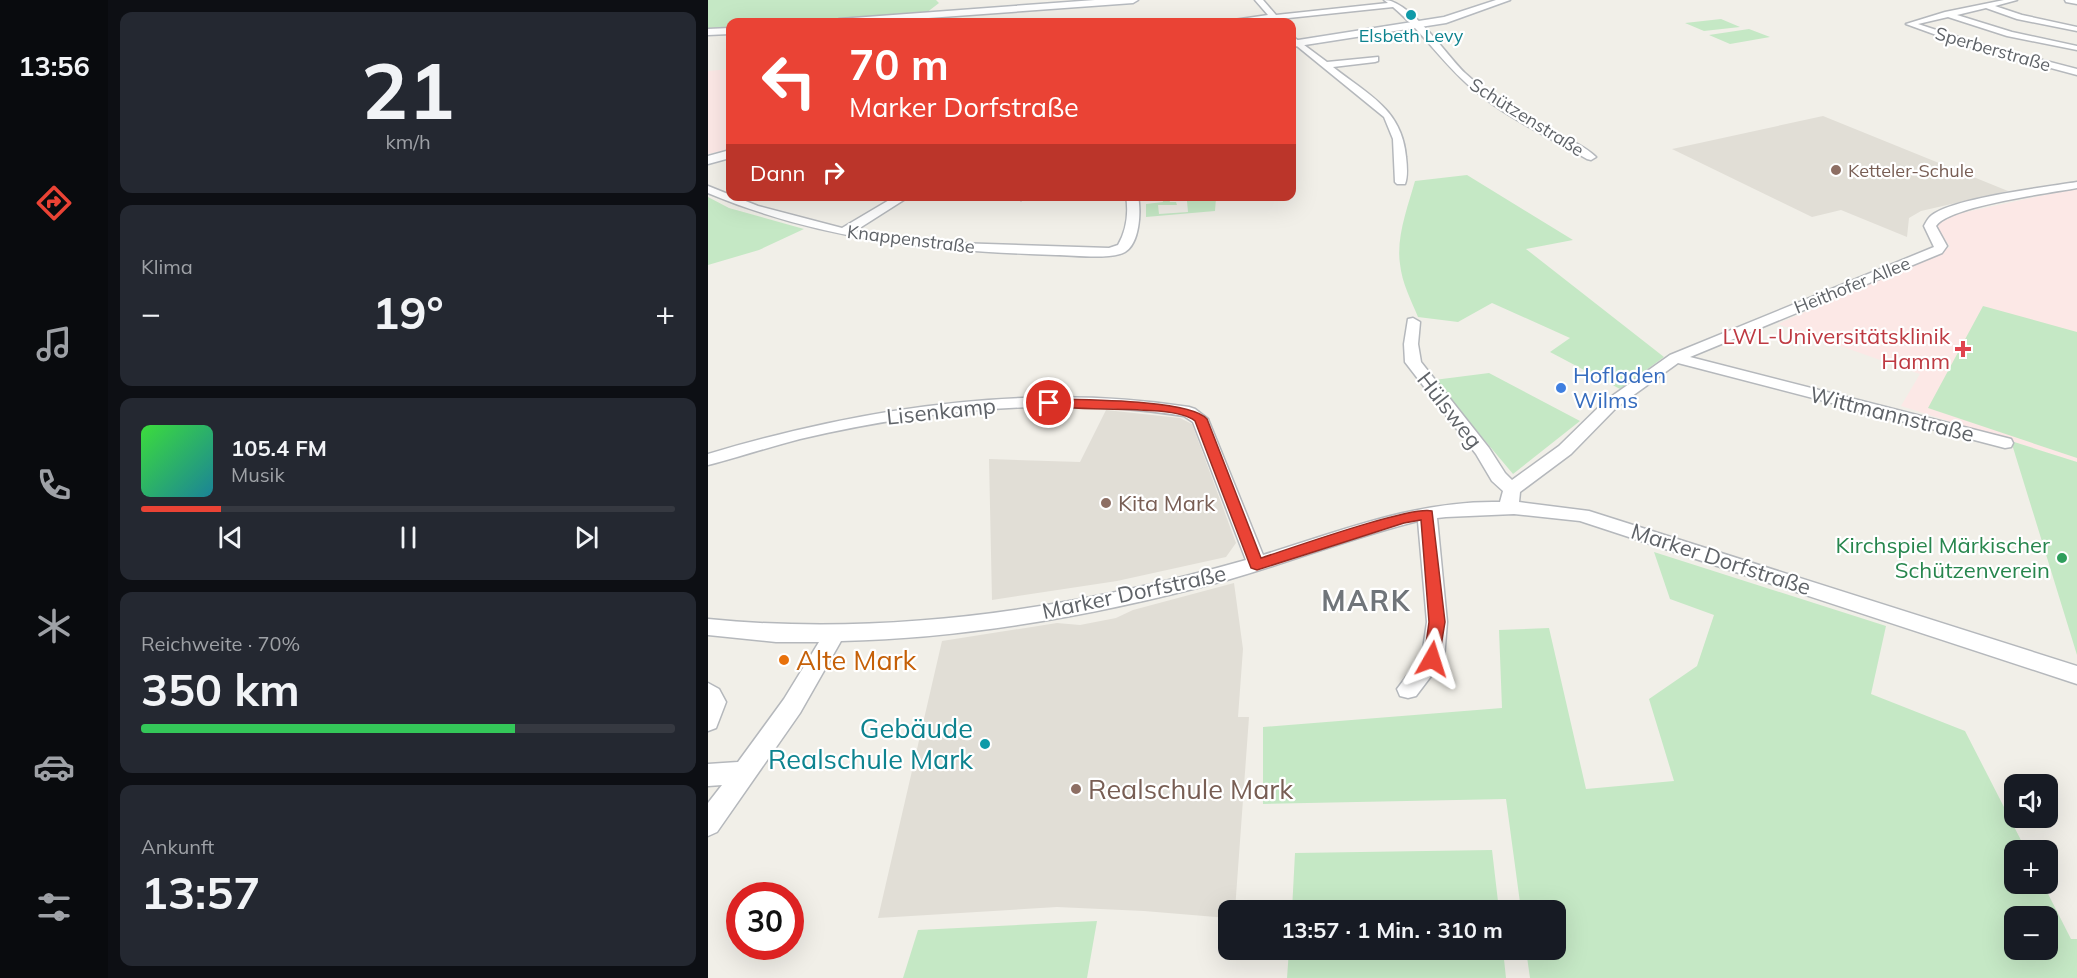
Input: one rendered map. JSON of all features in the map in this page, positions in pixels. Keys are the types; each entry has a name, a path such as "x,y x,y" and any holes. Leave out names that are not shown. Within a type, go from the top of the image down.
{"main road":[{"path":"918,18 1082,2 1133,0"},
{"path":"1296,41 1418,25 1464,15 1505,0"},
{"path":"708,32 726,31"},
{"path":"708,160 726,155"}],"street":[{"path":"1259,0 1274,18"},
{"path":"1945,14 1983,3 2013,0"},
{"path":"2069,0 2077,2"},
{"path":"1290,18 1391,3"},
{"name":"Schützenstraße","path":"1391,3 1418,25 1460,73 1478,89 1502,106 1591,157"},
{"path":"1983,3 2020,17 2077,29"},
{"path":"1945,14 2010,34 2077,48"},
{"name":"Sperberstraße","path":"1945,14 1910,24 1967,43 2077,72"},
{"path":"1296,43 1374,102 1392,123 1401,147 1401,182"},
{"path":"1324,65 1375,59"},
{"name":"Heithofer Allee","path":"1511,498 1565,450 1611,404 1675,358 1938,250 1941,246 1940,239 1930,226 1934,219 1942,214 2077,185"},
{"name":"Knappenstraße","path":"708,189 726,197"},
{"name":"Knappenstraße","path":"734,201 776,215 844,231 918,242 1031,251 1109,252 1121,249 1125,245 1133,220 1135,208 1133,201"},
{"path":"844,231 896,201"},
{"name":"Hülsweg","path":"1413,322 1411,344 1413,362 1484,452 1511,498"},
{"name":"Wittmannstraße","path":"1675,358 2005,442"},
{"name":"Lisenkamp","path":"708,460 824,428 877,418 971,406 1073,403 1189,412 1200,419 1257,564"},
{"name":"Marker Dorfstraße","path":"708,627 796,634 835,633 941,626 1078,606 1206,579 1403,518 1478,508 1511,498 1538,508 1582,515 2077,675"},
{"path":"1408,689 1432,659 1437,622 1427,514"},
{"path":"708,824 792,706 835,633"},
{"path":"708,692 713,696 715,704 708,721"},
{"path":"708,775 743,772"}],"shaded area":[{"path":"726,69 726,150 708,154 708,71"},
{"name":"Ketteler-Schule","path":"1823,116 2008,191 1921,211 1909,218 1907,237 1841,210 1812,217 1672,149"},
{"name":"LWL-Universitätsklinik Hamm","path":"2077,188 2077,462 1901,406 1920,374 1778,324 1950,247 1936,225 1957,214"},
{"name":"Kita Mark","path":"1106,410 1180,418 1192,424 1236,543 1226,557 1117,581 992,600 989,459 1080,462"},
{"name":"Realschule Mark","path":"1234,583 1243,649 1238,717 1249,717 1236,900 1218,900 1218,917 1057,907 878,918 942,641 1057,623 1080,625 1116,618 1133,610"}],"green space":[{"path":"708,0 936,0 939,3 926,13 851,18 726,18 726,27 708,28"},
{"path":"1721,19 1740,27 1704,31 1685,23"},
{"path":"1749,29 1770,37 1730,44 1709,35"},
{"path":"1467,175 1573,240 1526,249 1664,357 1620,389 1550,352 1570,338 1492,303 1458,322 1418,317 1403,278 1399,254 1403,222 1415,181"},
{"path":"708,197 729,208 804,229 759,250 708,265"},
{"path":"1187,201 1216,201 1215,211 1146,217 1146,204 1176,202 1177,205 1158,205 1159,214 1188,212"},
{"path":"1983,306 2077,332 2077,458 1928,408"},
{"path":"1489,373 1580,421 1513,474 1434,380"},
{"name":"Kirchspiel Märkischer Schützenverein","path":"2011,441 2077,462 2077,655"},
{"path":"1654,552 1886,626 1871,694 1965,731 2004,807 2004,828 2015,828 2021,840 2004,840 2004,894 2048,894 2054,906 2004,906 2004,960 2058,960 2058,913 2071,939 2077,939 2077,978 1530,978 1527,960 1566,960 1566,900 1520,900 1506,799 1263,804 1263,727 1502,708 1499,630 1549,628 1586,789 1674,781 1649,699 1697,666 1714,615 1670,599"},
{"path":"1492,850 1498,900 1293,900 1295,853"},
{"path":"1097,921 1087,978 903,978 918,930"},
{"path":"1288,960 1504,960 1506,978 1287,978"}],"place":[{"name":"Elsbeth Levy","path":"1411,15"},
{"name":"Ketteler-Schule","path":"1836,170"},
{"name":"LWL-Universitätsklinik Hamm","path":"1963,349"},
{"name":"Hofladen Wilms","path":"1561,388"},
{"name":"Kita Mark","path":"1106,503"},
{"name":"Kirchspiel Märkischer Schützenverein","path":"2062,558"},
{"name":"Alte Mark","path":"784,660"},
{"name":"Gebäude Realschule Mark","path":"985,744"},
{"name":"Realschule Mark","path":"1076,789"}],"district":[{"name":"MARK","path":"1366,600"}],"route":[{"path":"1049,403 1108,404 1170,409 1195,415 1200,419 1257,564 1403,518 1427,514 1437,622 1432,659"}]}
